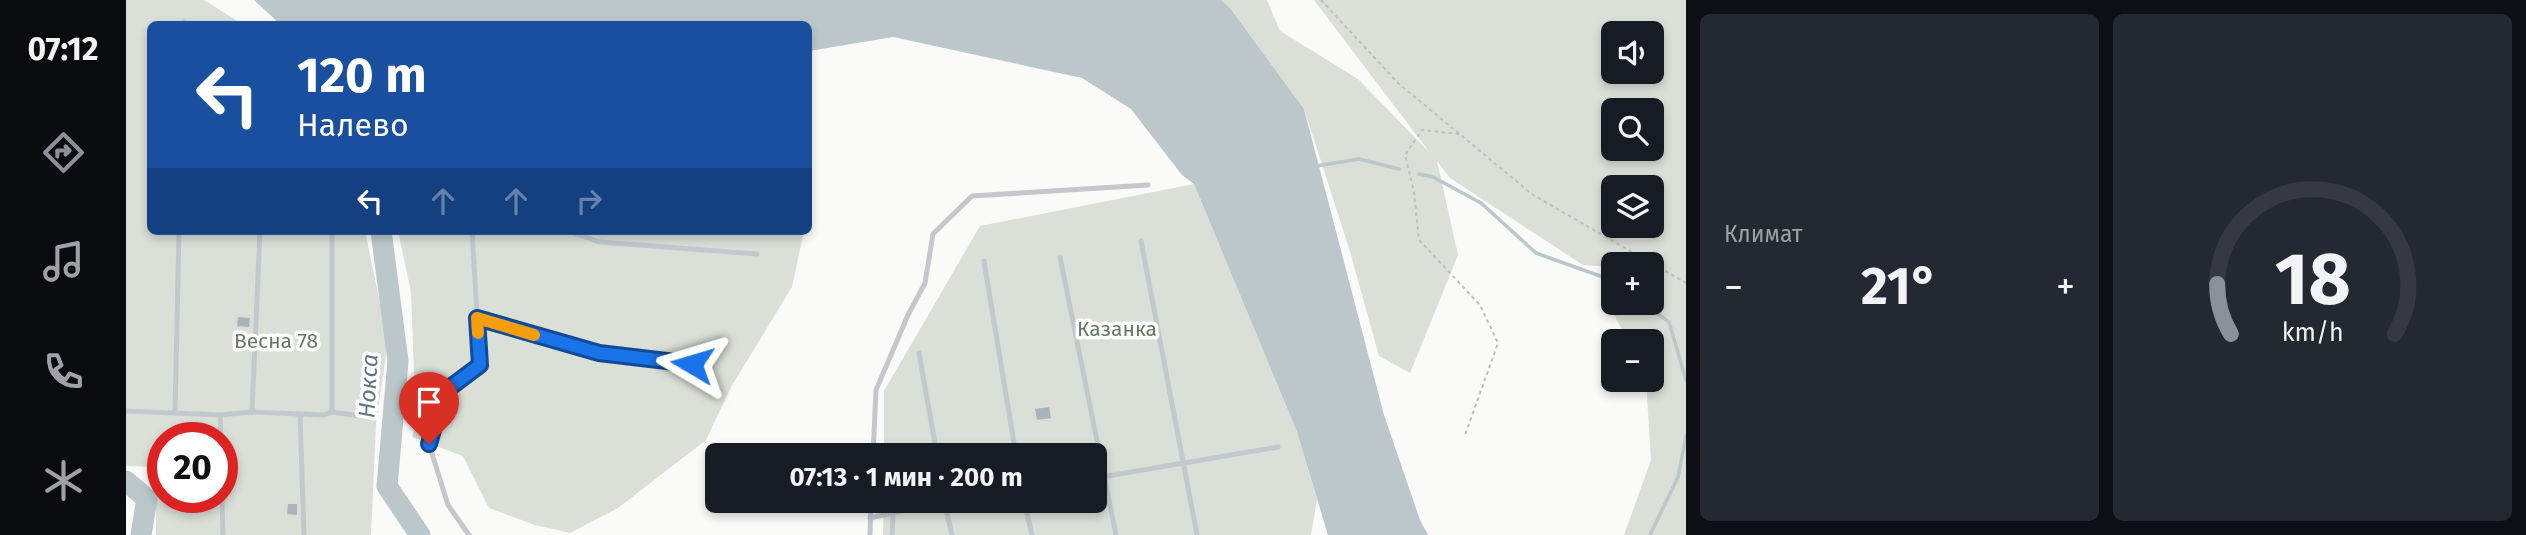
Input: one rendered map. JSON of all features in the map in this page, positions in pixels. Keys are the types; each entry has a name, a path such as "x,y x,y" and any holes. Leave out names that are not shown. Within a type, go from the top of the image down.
{"lane":[{"path":"874,443 876,390 908,315 925,283 933,234 972,196 1148,185"},
{"path":"174,413 179,235"},
{"path":"252,412 260,235"},
{"path":"332,235 332,412"},
{"path":"469,535 448,505 429,444 444,392 480,365 472,235"},
{"path":"580,235 599,242 757,254"},
{"path":"1141,241 1196,535"},
{"path":"1060,257 1093,443"},
{"path":"985,261 1014,443"},
{"path":"477,318 599,353 692,364"},
{"path":"919,353 935,443"},
{"path":"126,411 220,415 252,412 324,415 332,412 368,417"},
{"path":"220,415 220,422"},
{"path":"300,415 304,535"},
{"path":"1107,476 1278,447"},
{"path":"1107,504 1116,535"},
{"path":"222,513 223,535"},
{"path":"870,513 870,535"},
{"path":"870,518 897,513"},
{"path":"947,513 952,535"},
{"path":"1027,513 1032,535"},
{"path":"892,535 893,514"}],"path":[{"path":"1321,0 1398,83 1533,195 1686,283"},
{"path":"1460,134 1422,130 1405,155 1414,192 1419,240 1480,304 1498,343 1465,435"}],"green space":[{"name":"Весна 78","path":"126,0 204,0 237,21 147,21 147,235 366,235 388,341 376,424 371,535 156,535 156,513 238,513 238,422 147,422 147,467 126,466"},
{"path":"1221,0 1267,0 1280,31 1358,79 1430,153 1314,0 1686,0 1686,535 1624,535 1651,460 1647,392 1664,392 1664,329 1622,329 1614,315 1664,315 1664,252 1601,252 1601,266 1583,265 1450,178 1437,161 1458,255 1410,373 1379,356 1349,248 1304,109 1230,8"},
{"name":"Казанка","path":"1194,184 1297,432 1317,499 1311,535 883,535 884,513 1107,513 1107,443 884,443 884,391 980,226"},
{"path":"399,235 803,235 792,287 731,387 706,440 618,508 570,533 535,525 489,508 463,456 412,437 416,424 411,292"}],"shaded area":[{"path":"254,0 1221,0 1230,8 1304,109 1384,415 1420,520 1428,535 1328,535 1297,432 1194,184 1182,175 1131,109 1082,78 893,37 812,50 812,21 277,21"}],"building":[{"path":"237,316 251,317 250,328 236,327"},
{"path":"1050,406 1052,419 1036,421 1034,408"},
{"path":"287,503 298,503 298,516 286,515"}],"waterway":[{"path":"1316,166 1359,159 1399,169"},
{"path":"1419,174 1433,177 1481,203 1536,253 1601,276"},
{"name":"Нокса","path":"382,235 398,361 387,486 420,535"},
{"path":"1659,315 1669,322 1686,380"},
{"path":"1650,535 1678,477 1686,436"},
{"name":"Нокса","path":"126,481 147,499 141,535"}],"slow traffic":[{"path":"478,333 477,318 534,335"}],"route":[{"path":"429,444 444,392 480,365 477,318 599,353 692,364"}]}
